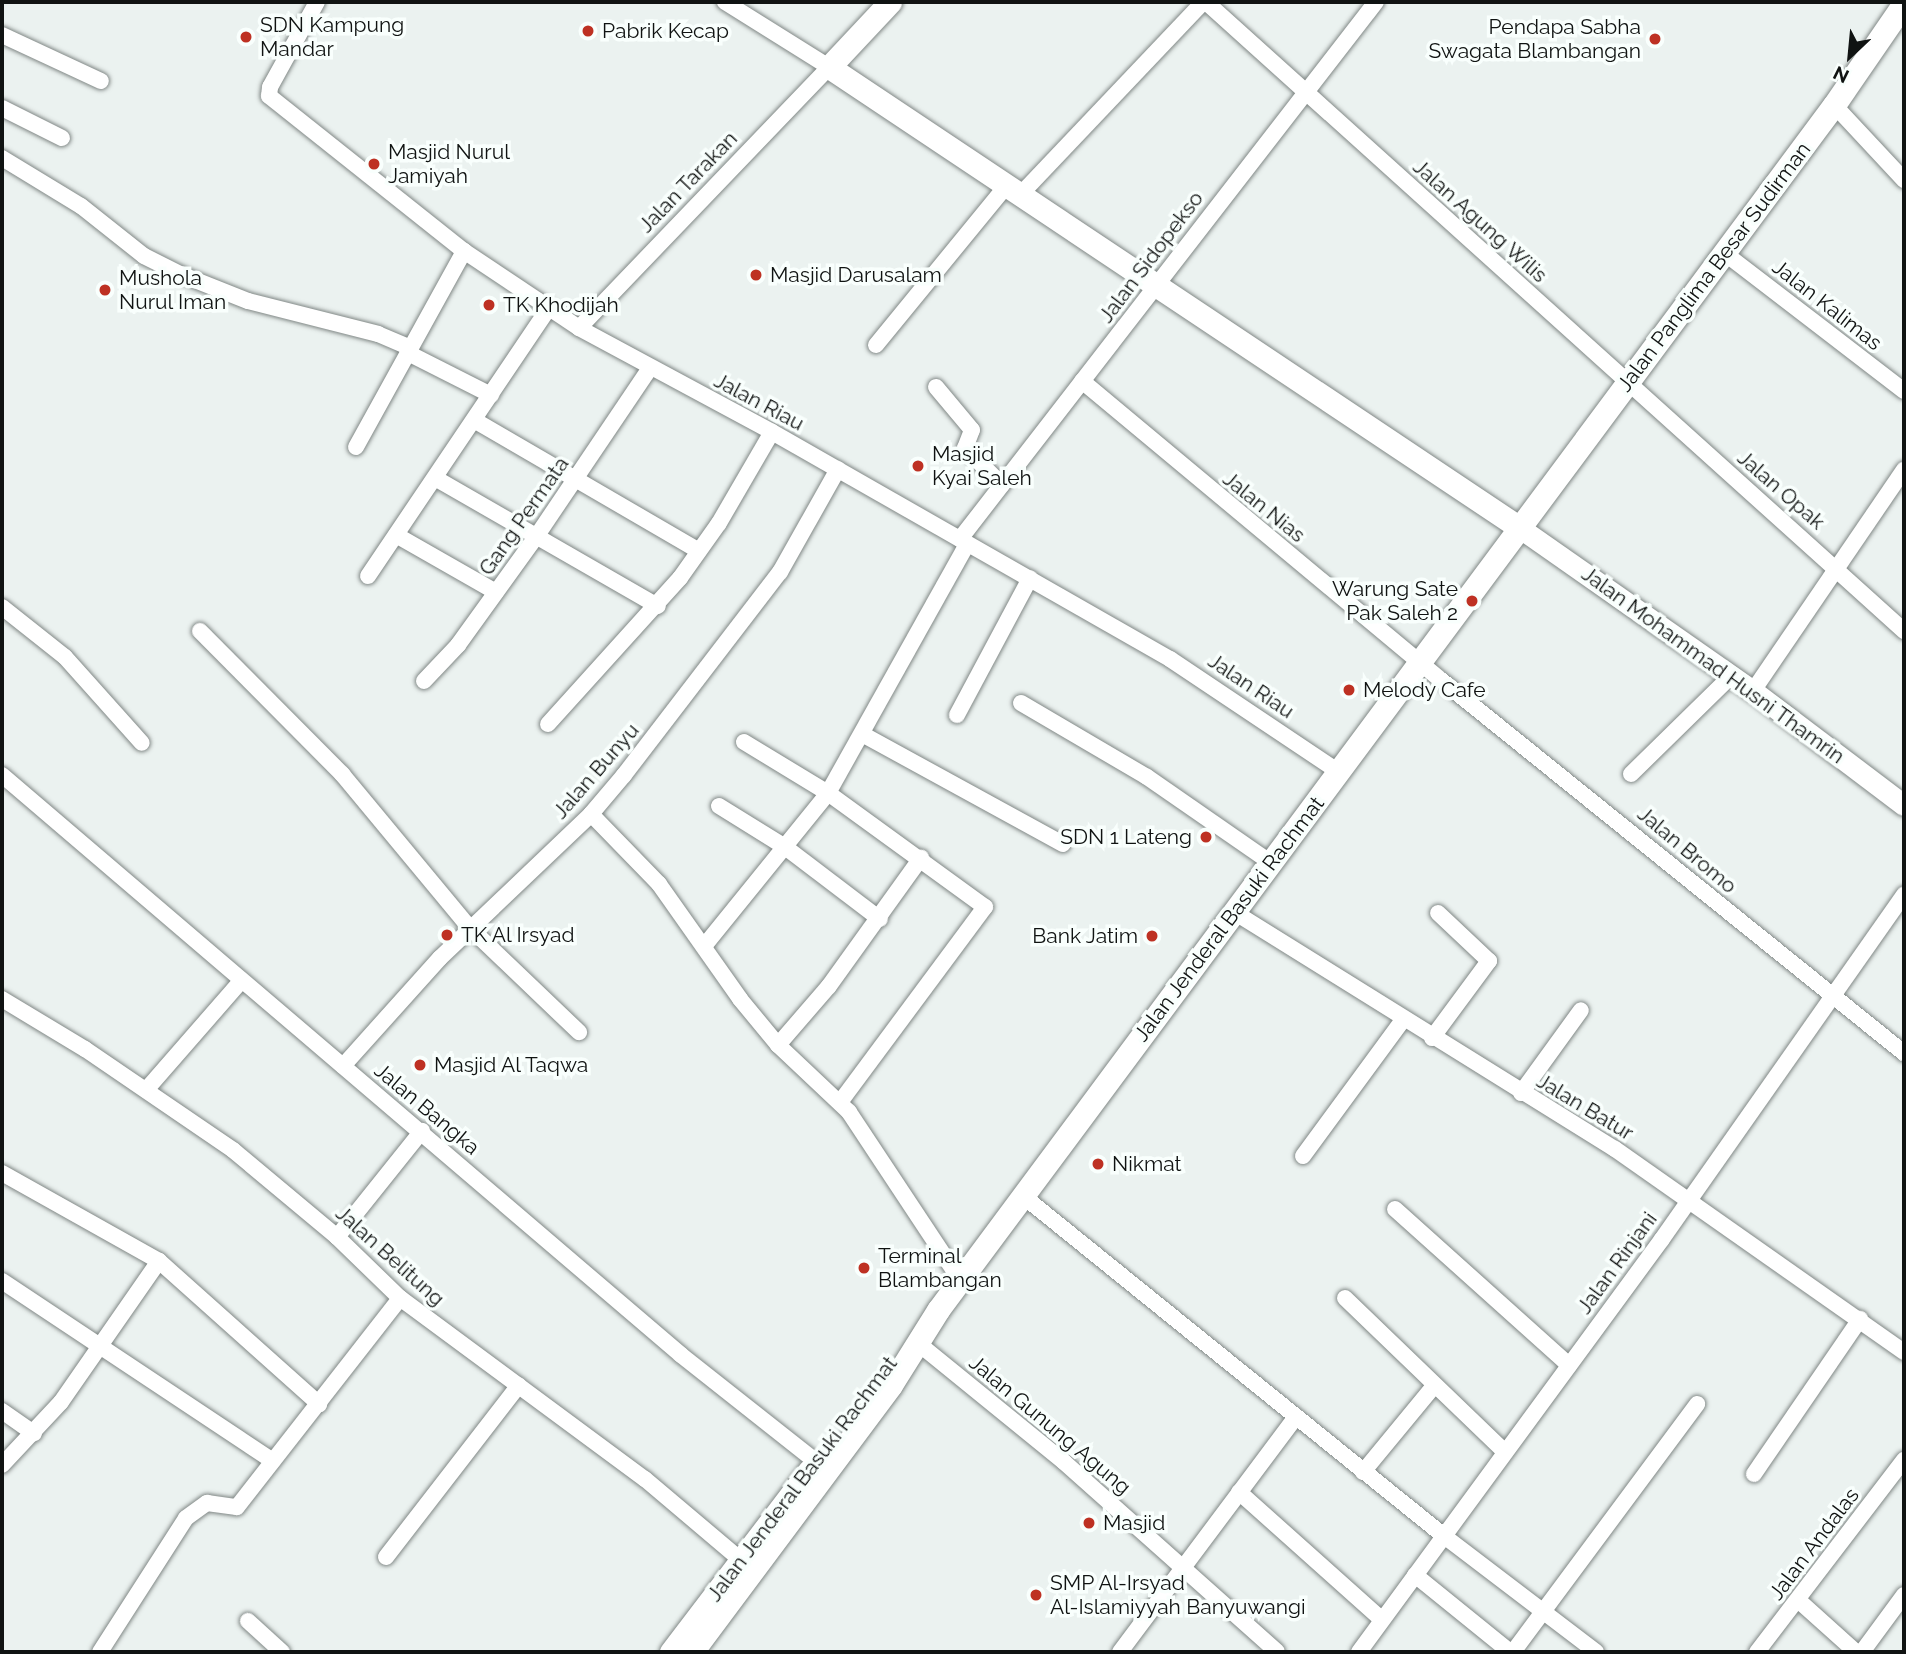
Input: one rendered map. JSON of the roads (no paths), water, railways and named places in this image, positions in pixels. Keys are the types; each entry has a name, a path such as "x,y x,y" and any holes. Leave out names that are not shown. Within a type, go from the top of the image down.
{"main road":[{"path":"890,2 830,67 1520,528"},
{"name":"Jalan Panglima Besar Sudirman","path":"1520,528 1834,105 1904,3"},
{"name":"Jalan Jenderal Basuki Rachmat","path":"671,1652 741,1560 822,1466 919,1344 938,1310 960,1280 1520,528"},
{"name":"Jalan Jenderal Basuki Rachmat","path":"692,1652 915,1329 938,1310"}],"street":[{"name":"Jalan Riau","path":"317,2 269,96 464,251 579,328 772,432 1193,673 1339,772"},
{"path":"876,345 1014,190 1205,2"},
{"name":"Jalan Agung Wilis","path":"1205,2 1628,382"},
{"name":"Jalan Sidopekso","path":"705,944 828,793 964,542 1002,485 1304,91 1376,2"},
{"path":"731,4 830,67"},
{"path":"2,35 101,81"},
{"name":"Jalan Tarakan","path":"579,328 830,67"},
{"path":"1834,105 1904,180"},
{"path":"2,108 62,138"},
{"path":"2,158 81,206 144,256 180,274 248,301 378,334 491,395"},
{"path":"356,447 464,251"},
{"name":"Jalan Kalimas","path":"1723,252 1904,391"},
{"path":"368,576 549,308"},
{"name":"Gang Permata","path":"424,681 448,654 537,537 650,368"},
{"name":"Jalan Nias","path":"1083,381 1420,663"},
{"name":"Jalan Opak","path":"1628,382 1904,631"},
{"path":"936,387 972,430 965,448 1002,485"},
{"path":"474,421 699,551"},
{"path":"548,724 658,606 699,551 772,432"},
{"name":"Jalan Bunyu","path":"343,1066 470,928 591,814 780,572 838,470"},
{"path":"1753,691 1904,470"},
{"path":"435,478 658,606"},
{"name":"Jalan Mohammad Husni Thamrin","path":"1520,528 1753,691 1904,805"},
{"path":"396,535 496,592"},
{"path":"957,715 1030,578"},
{"path":"2,607 65,657 142,743"},
{"path":"200,631 342,774 470,928 579,1032"},
{"name":"Jalan Bromo","path":"1420,663 1591,797 1832,997 1904,1053"},
{"path":"1631,775 1731,676"},
{"path":"1021,703 1147,777 1272,863"},
{"path":"862,734 1063,844"},
{"path":"744,742 828,793 985,907 841,1102"},
{"name":"Jalan Bangka","path":"2,775 241,981 422,1131 681,1355 822,1466"},
{"path":"719,806 785,847 880,919"},
{"path":"591,814 647,869 705,944 740,999 778,1045 841,1102 960,1280"},
{"path":"778,1045 880,919 921,858"},
{"name":"Jalan Rinjani","path":"1359,1652 1569,1365 1904,895"},
{"name":"Jalan Batur","path":"1234,912 1689,1198 1904,1352"},
{"path":"1432,1038 1489,961 1438,913"},
{"path":"146,1090 241,981"},
{"name":"Jalan Belitung","path":"2,999 146,1090 263,1174 337,1237 400,1298 645,1479 741,1560"},
{"path":"1521,1093 1581,1010"},
{"path":"1303,1156 1403,1020"},
{"path":"337,1237 422,1131"},
{"path":"2,1173 159,1261 319,1404"},
{"path":"1023,1196 1363,1472 1596,1652"},
{"path":"1395,1209 1569,1365"},
{"path":"2,1465 34,1433 103,1347 159,1261"},
{"path":"2,1281 273,1461"},
{"path":"100,1652 191,1513 207,1503 235,1509 400,1298"},
{"path":"1345,1298 1505,1452"},
{"path":"1754,1474 1860,1319"},
{"name":"Jalan Gunung Agung","path":"919,1344 1064,1462 1277,1652"},
{"path":"386,1557 519,1385"},
{"path":"1363,1472 1434,1386"},
{"path":"1415,1576 1512,1652 1697,1404"},
{"path":"2,1411 34,1433"},
{"path":"1120,1652 1296,1417"},
{"name":"Jalan Andalas","path":"1757,1652 1904,1460"},
{"path":"1239,1492 1381,1619"},
{"path":"1862,1652 1904,1595"},
{"path":"1798,1600 1856,1652"},
{"path":"248,1621 282,1652"}],"place":[{"name":"Pabrik Kecap","path":"588,31"},
{"name":"SDN Kampung Mandar","path":"246,37"},
{"name":"Pendapa Sabha Swagata Blambangan","path":"1655,39"},
{"name":"Masjid Nurul Jamiyah","path":"374,164"},
{"name":"Masjid Darusalam","path":"756,275"},
{"name":"Mushola Nurul Iman","path":"105,290"},
{"name":"TK Khodijah","path":"489,305"},
{"name":"Masjid Kyai Saleh","path":"918,466"},
{"name":"Warung Sate Pak Saleh 2","path":"1472,601"},
{"name":"Melody Cafe","path":"1349,690"},
{"name":"SDN 1 Lateng","path":"1206,837"},
{"name":"TK Al Irsyad","path":"447,935"},
{"name":"Bank Jatim","path":"1152,936"},
{"name":"Masjid Al Taqwa","path":"420,1065"},
{"name":"Nikmat","path":"1098,1164"},
{"name":"Terminal Blambangan","path":"864,1268"},
{"name":"Masjid","path":"1089,1523"},
{"name":"SMP Al-Irsyad Al-Islamiyyah Banyuwangi","path":"1036,1595"}]}
